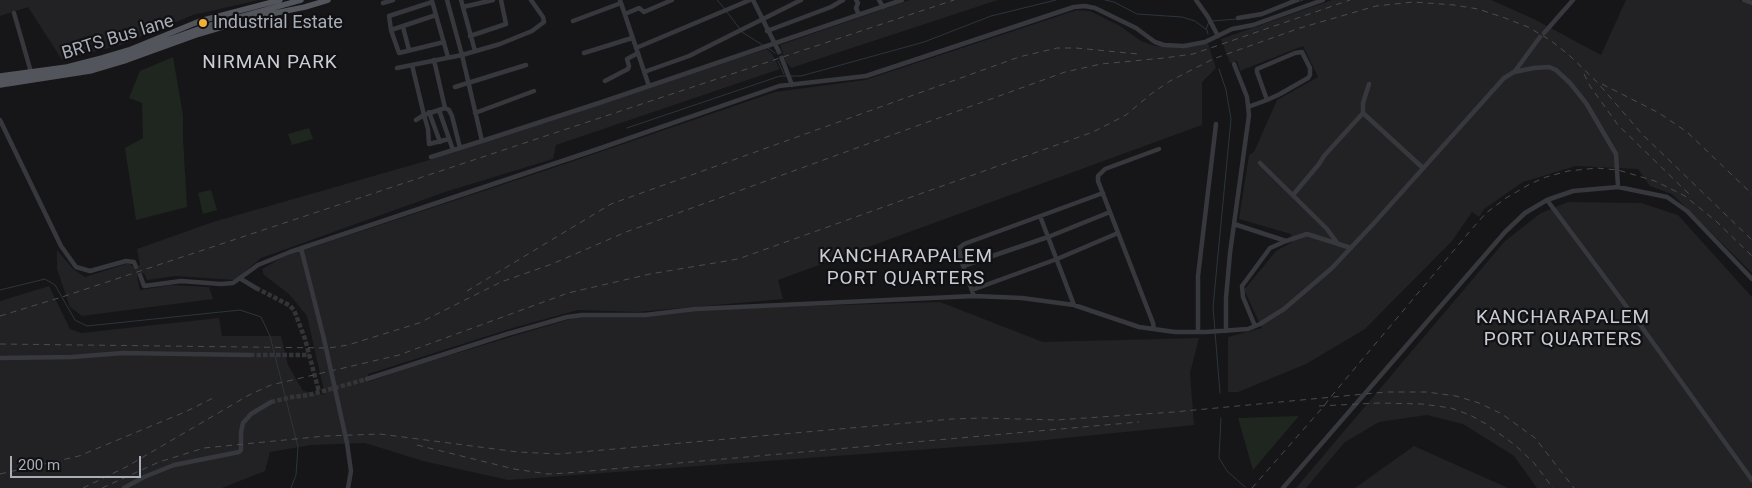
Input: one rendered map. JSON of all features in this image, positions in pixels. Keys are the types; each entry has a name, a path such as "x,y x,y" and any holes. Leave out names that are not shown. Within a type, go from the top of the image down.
{"main road":[{"path":"0,76 67,67 102,58 129,50 200,21 280,0"},
{"name":"BRTS Bus lane","path":"0,81 67,71 109,61 204,27 301,0"},
{"path":"0,85 90,71 127,60 198,34 256,17 305,7 328,0"}],"street":[{"path":"383,3 393,0"},
{"path":"447,0 462,54 482,141"},
{"path":"461,0 475,51"},
{"path":"463,7 493,0"},
{"path":"470,36 506,24 501,0"},
{"path":"397,68 475,51 500,44 532,31 544,22 543,17 531,0"},
{"path":"625,14 639,8 644,12 672,0"},
{"path":"605,81 628,69 627,59 637,51 752,0 776,42 778,50"},
{"path":"644,72 689,56 801,0"},
{"path":"768,31 831,7 843,0"},
{"path":"856,0 858,3 856,8 859,15"},
{"path":"879,0 883,6"},
{"path":"431,157 649,86 902,0"},
{"path":"1196,0 1210,21 1216,38"},
{"path":"1238,18 1262,14 1297,0"},
{"path":"140,275 144,286 181,281 233,283 258,265 301,248 598,149 779,86 866,76 1079,6 1095,8 1161,44 1184,46 1205,42 1232,29 1253,25 1324,0"},
{"path":"1544,32 1573,0"},
{"path":"1744,0 1752,3"},
{"path":"444,42 400,53 398,52 389,16 432,1 444,42 448,57"},
{"path":"573,21 620,1 649,86"},
{"path":"14,13 31,72"},
{"path":"392,30 436,15"},
{"path":"403,27 409,50"},
{"path":"1514,72 1540,37"},
{"path":"584,53 632,38"},
{"path":"1248,107 1267,100 1304,81 1310,75 1310,68 1302,52 1295,53 1257,69 1267,100"},
{"path":"782,58 792,84"},
{"path":"434,60 445,108 452,116 460,148"},
{"path":"412,64 428,129 429,144 449,139"},
{"path":"1224,331 1226,292 1234,224 1249,124 1244,89 1234,64"},
{"path":"455,87 526,65"},
{"path":"367,378 507,334 576,315 645,315 695,309 974,296 1022,298 1074,306 1123,323 1175,332 1248,329 1272,317 1297,299 1332,268 1504,78 1514,72 1534,68 1556,70 1570,83 1586,103 1614,148 1617,161 1618,186"},
{"path":"1293,195 1363,112 1363,103 1369,84"},
{"path":"476,113 534,91"},
{"path":"416,120 430,112 445,108"},
{"path":"439,110 453,150"},
{"path":"430,112 440,142"},
{"path":"1363,112 1423,168"},
{"path":"0,120 61,246 76,267 90,271 126,261 134,262 136,267"},
{"path":"1198,332 1198,276 1216,124"},
{"path":"1154,329 1098,181 1098,176 1105,169 1159,149"},
{"path":"1260,163 1327,229 1338,244"},
{"path":"1283,488 1504,232 1525,212 1547,200 1573,191 1618,186 1660,195 1675,201 1688,211 1752,279"},
{"path":"974,296 959,248 964,244 1103,193"},
{"path":"1547,200 1752,480"},
{"path":"964,266 1048,237 1110,212"},
{"path":"1040,216 1074,306"},
{"path":"1234,224 1286,241"},
{"path":"972,290 1056,259 1118,233"},
{"path":"1255,326 1243,297 1242,286 1270,248 1307,234 1351,248"},
{"path":"301,248 324,339 347,444 351,471 348,488"},
{"path":"241,278 256,288"},
{"path":"0,358 72,357 124,353 250,355"},
{"path":"124,488 144,477 174,465 239,452 241,450 240,432 243,423 251,414 271,402"}],"shaded area":[{"path":"0,0 259,0 193,15 121,45 62,60 28,7 0,16"},
{"path":"910,0 998,0 791,68 786,62 780,45"},
{"path":"1332,0 1491,0 1534,19 1601,55 1626,0 1739,0 1752,5 1752,273 1672,194 1650,186 1638,169 1576,166 1523,182 1484,209 1479,217 1472,212 1452,241 1365,329 1306,364 1238,392 1228,392 1228,337 1262,328 1244,290 1276,251 1292,242 1291,234 1239,219 1249,155 1254,152 1277,100 1318,77 1303,46 1240,71 1237,61 1230,63 1221,39"},
{"path":"1077,10 1090,11 1120,26 1141,41 1155,46 1189,47 1208,43 1216,68 1202,82 1202,125 778,280 783,299 637,312 578,310 513,328 368,374 368,382 410,367 577,317 640,317 705,309 940,302 1043,342 1199,338 1190,373 1194,425 1026,442 508,480 423,461 365,443 311,445 270,452 265,471 222,488 0,488 0,301 49,286 70,329 81,333 219,318 222,336 281,336 288,365 303,391 325,395 307,316 289,294 264,275 262,269 283,257 775,92 865,80"},
{"path":"767,49 780,69 556,145 553,159 445,192 261,258 235,280 175,276 147,280 144,273 137,276 140,290 171,285 209,287 213,299 82,316 70,307 57,269 57,250 73,269 85,277 129,263 133,267 140,265 137,249 213,222 426,161"},
{"path":"173,57 183,115 187,207 136,220 125,148 143,138 142,103 129,98 140,71"},
{"path":"309,128 313,139 292,145 288,134"},
{"path":"211,190 217,210 203,214 198,193"},
{"path":"1568,202 1641,203 1678,215 1752,297 1752,488 1537,488 1514,456 1463,424 1427,415 1379,422 1345,442 1306,488 1296,488 1505,241 1541,213"},
{"path":"1299,416 1253,470 1238,418"},
{"path":"1414,446 1508,488 1355,488"}],"waterway":[{"path":"717,0 725,9"},
{"path":"627,128 780,76 801,76 924,42 991,16 1056,0"},
{"path":"1105,0 1114,2 1137,14 1182,17 1195,21 1207,30 1208,34"},
{"path":"1297,2 1303,0"},
{"path":"727,12 740,29"},
{"path":"1212,21 1250,18"},
{"path":"1206,29 1209,22"},
{"path":"742,32 764,46"},
{"path":"768,48 775,53"},
{"path":"778,61 784,74"},
{"path":"1219,69 1226,90 1231,119 1213,307 1220,393"},
{"path":"0,290 45,279 55,285 75,320 87,326 240,310 261,317 270,336 298,447 296,475 291,488"},
{"path":"1221,418 1219,458 1227,471 1245,487"}],"tunnel":[{"path":"778,50 782,59"},
{"path":"256,288 289,305 294,310 305,339 319,392"},
{"path":"250,355 309,355"},
{"path":"271,402 309,395 367,379"}],"railway":[{"path":"0,316 954,0"},
{"path":"0,344 329,348 348,345 419,323 501,282 552,264 626,232 1065,72 1101,64 1193,54 1350,0"},
{"path":"83,488 126,467 249,395 271,385 399,355 568,293 650,274 738,259 1093,132 1126,115 1170,81 1213,59 1300,28 1376,6 1414,2 1478,9 1528,27 1550,40 1597,82 1642,134 1752,240"},
{"path":"467,291 611,204 1019,57 1057,48 1138,54"},
{"path":"1584,74 1590,86 1618,125 1689,194"},
{"path":"1602,84 1659,113 1687,132 1752,194"},
{"path":"1252,488 1324,406 1486,213 1506,198 1530,184 1568,171 1597,168 1618,170 1655,181 1685,196 1717,222 1752,256"},
{"path":"102,488 159,462 204,448 325,436 380,434 518,452 558,454 952,419 1056,420 1174,412 1386,392 1427,392 1456,396 1479,403 1502,414 1535,438 1574,488"},
{"path":"0,474 79,456 185,412 213,398"},
{"path":"1319,406 1379,403 1422,404 1451,408 1470,415 1486,424 1515,445 1534,463 1553,488"},
{"path":"417,445 514,469 548,474 1139,422"}],"place":[{"name":"Industrial Estate","path":"203,23"}],"district":[{"name":"NIRMAN PARK","path":"270,63"},
{"name":"KANCHARAPALEM PORT QUARTERS","path":"906,268"},
{"name":"KANCHARAPALEM PORT QUARTERS","path":"1563,329"}]}
